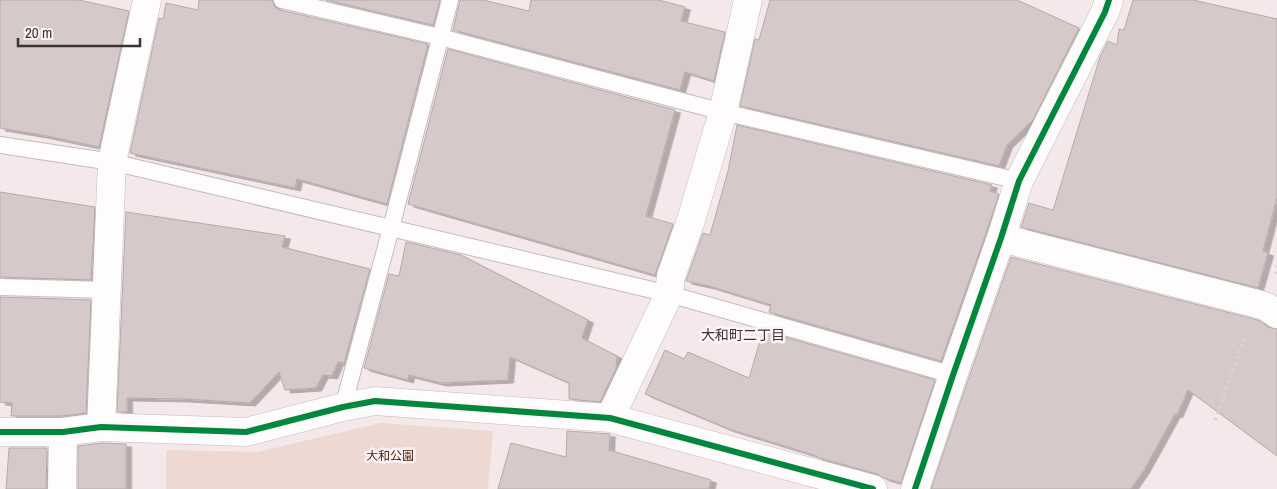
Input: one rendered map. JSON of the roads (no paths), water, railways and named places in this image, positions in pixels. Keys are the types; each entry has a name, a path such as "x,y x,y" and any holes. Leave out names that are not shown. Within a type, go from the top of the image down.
{"street":[{"path":"101,427 112,162 148,0"},
{"path":"610,418 669,294 671,276 691,220 723,112 748,0"},
{"path":"915,489 1020,181 1110,0"},
{"path":"1001,238 1267,309"},
{"path":"0,432 63,432 101,427 246,432 343,407 375,401 610,418 873,489"},
{"path":"62,489 63,432"}],"lane":[{"path":"282,0 440,37 723,112 1020,181"},
{"path":"343,407 450,0"},
{"path":"0,145 112,162 669,294 953,375"},
{"path":"0,286 106,290"}],"district":[{"name":"大和町二丁目","path":"743,335"}],"park label":[{"name":"大和公園","path":"390,456"}]}
